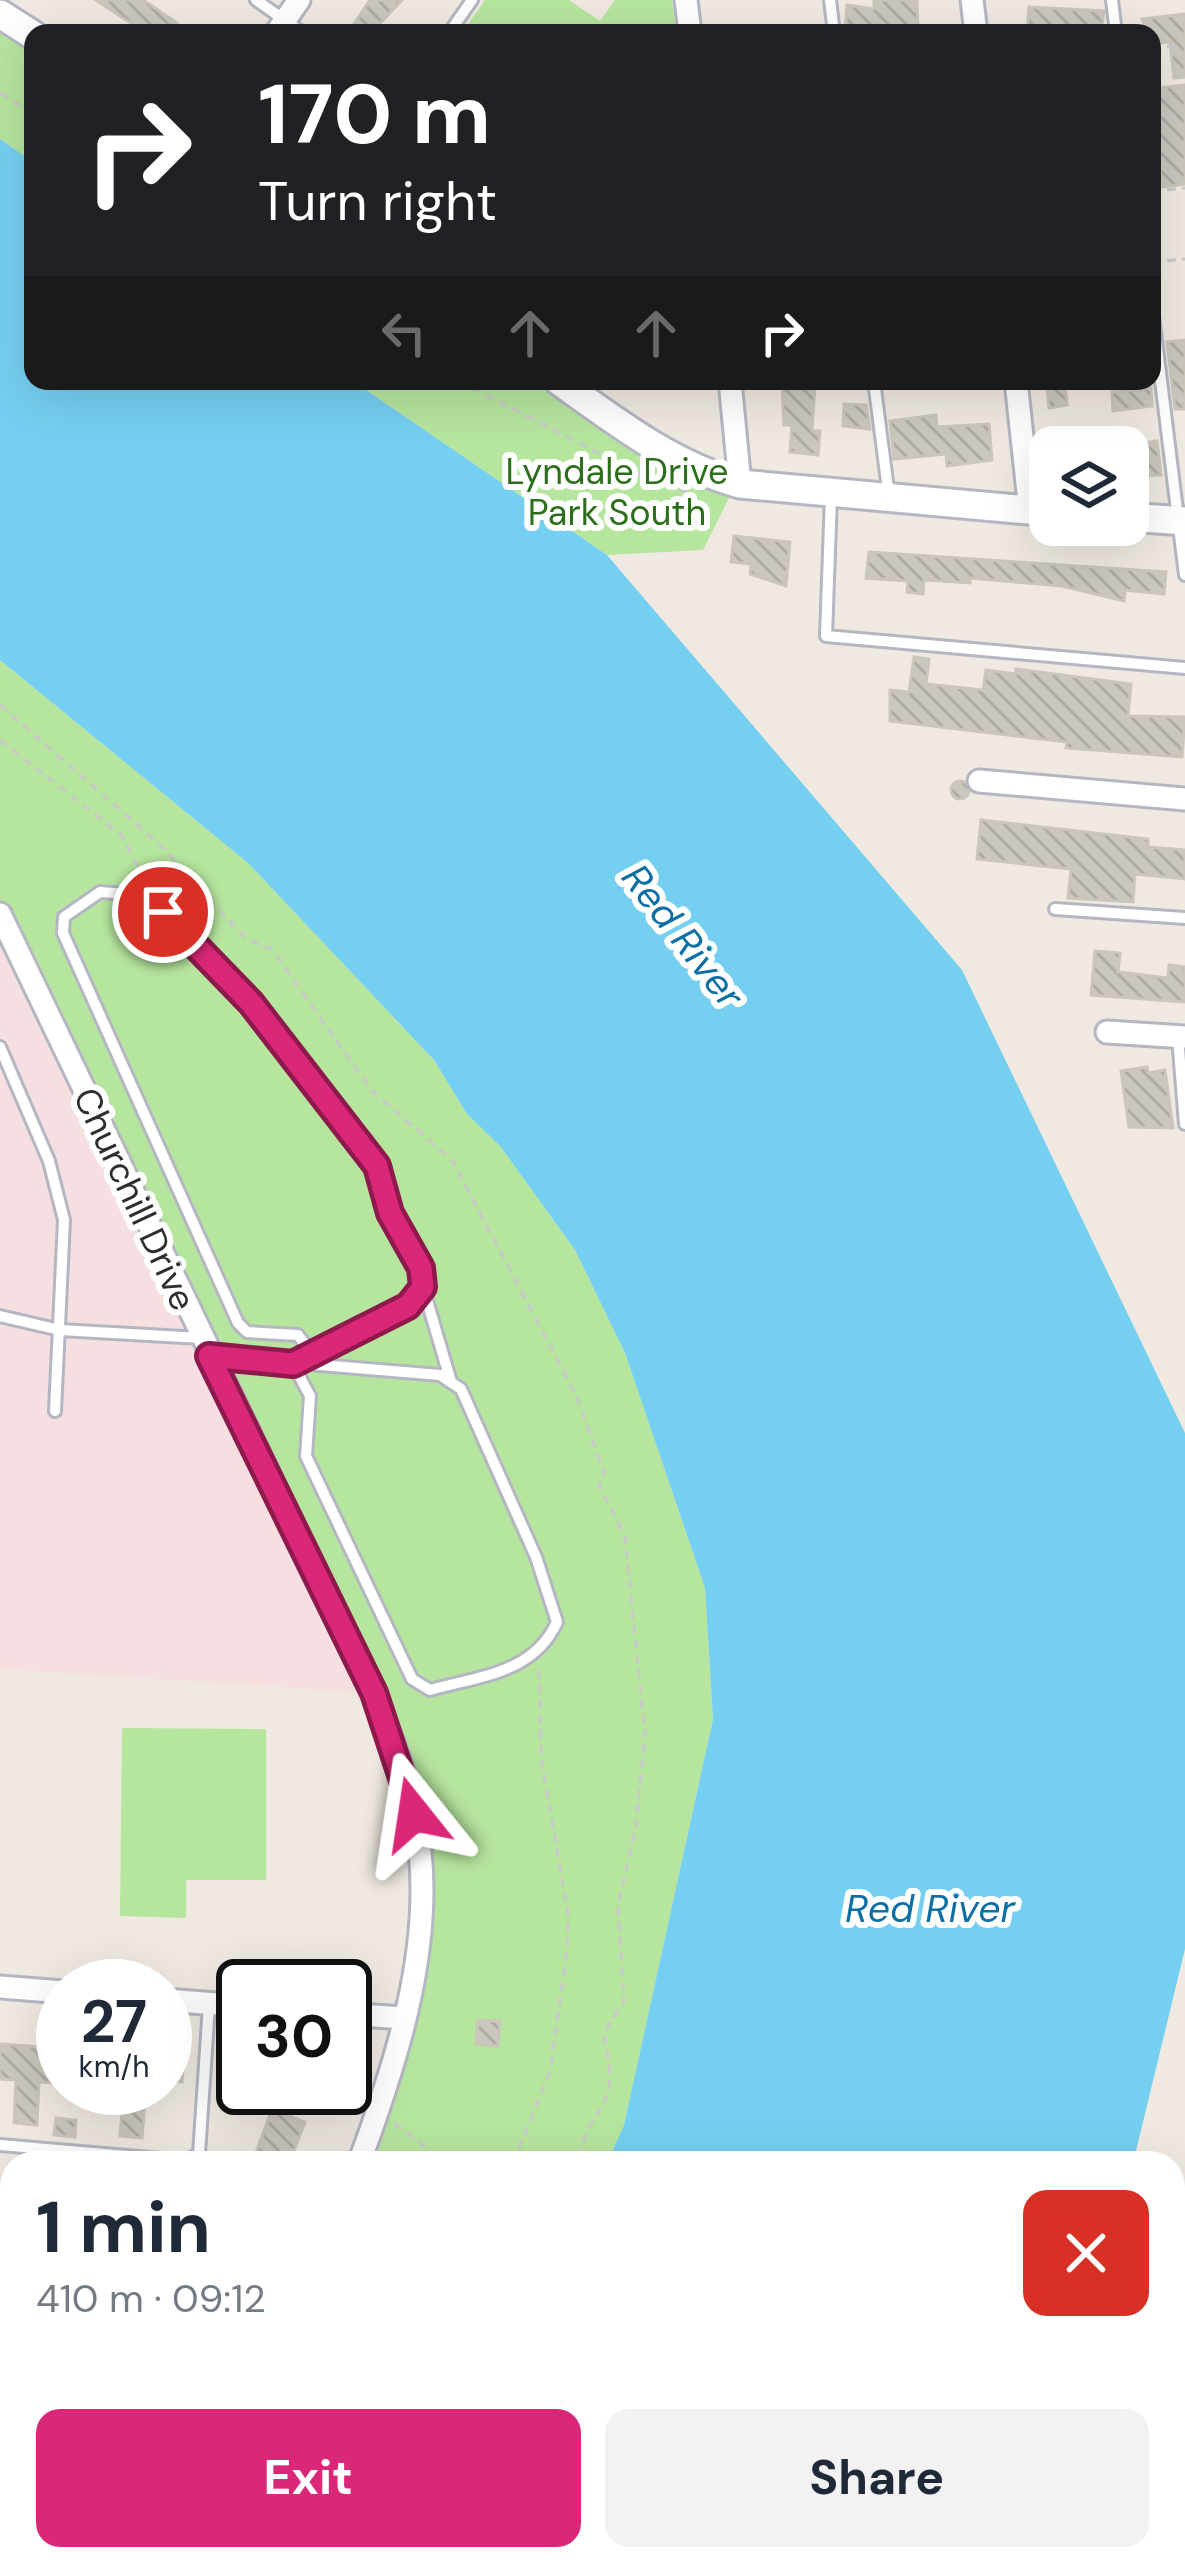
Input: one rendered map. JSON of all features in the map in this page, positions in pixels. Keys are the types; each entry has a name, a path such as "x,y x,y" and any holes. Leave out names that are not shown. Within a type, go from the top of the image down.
{"street":[{"path":"571,390 638,438 710,476 740,484 1029,510"},
{"path":"731,390 740,484"},
{"path":"1018,390 1029,451"},
{"path":"1149,519 1182,521"},
{"path":"979,781 1185,799"},
{"name":"Churchill Drive","path":"0,914 374,1693 404,1771 421,1853 418,1949 404,2018 363,2151"},
{"path":"1107,1032 1181,1037"},
{"path":"0,1987 36,1990"},
{"path":"192,2002 216,2004"},
{"path":"372,2016 404,2018"}],"lane":[{"path":"256,0 282,24"},
{"path":"1161,376 1185,575"},
{"path":"875,390 889,499"},
{"path":"831,495 826,636 1185,668"},
{"path":"312,1354 298,1335 260,1334 238,1323 63,933 64,917 100,892 126,894 163,912 222,969 377,1166 390,1213 421,1268 451,1382"},
{"path":"1055,909 1185,918"},
{"path":"1181,1037 1185,1124"},
{"path":"0,1047 56,1185 66,1251 55,1411"},
{"path":"293,1364 408,1306 423,1287"},
{"path":"0,1316 60,1330 205,1347 293,1364 440,1375 461,1390 536,1556 557,1622 545,1648 528,1661 430,1690 412,1679 306,1456 310,1396 293,1364"},
{"path":"199,2151 209,2004"},
{"path":"0,2145 69,2151"}],"path":[{"path":"477,390 661,484"},
{"path":"0,740 122,836 152,892"},
{"path":"518,2151 550,2071 567,1950 568,1914 541,1758 537,1676 545,1648"},
{"path":"376,2116 392,2121 431,2151"}],"shaded area":[{"path":"0,914 374,1693 0,1669"}],"green space":[{"path":"485,0 569,0 600,21 615,0 672,0 675,24 468,24"},
{"path":"0,14 24,29 24,156 0,139"},
{"name":"Lyndale Drive Park South","path":"366,390 571,390 737,482 703,550 607,555"},
{"path":"0,660 248,863 434,1060 467,1114 500,1146 575,1250 625,1353 705,1588 713,1719 624,2125 612,2151 362,2151 418,1949 404,1771 0,914"},
{"path":"122,1728 266,1729 266,1880 186,1880 186,1918 120,1916"}],"water":[{"name":"Red River","path":"0,139 24,156 24,390 366,390 607,555 962,970 1185,1433 1185,1949 1136,2151 612,2151 624,2125 713,1719 705,1588 625,1353 575,1250 500,1146 467,1114 434,1060 248,863 0,660"}],"building":[{"path":"96,0 143,0 177,23 176,24 132,24"},
{"path":"370,0 402,0 379,24 354,24"},
{"path":"874,0 917,0 918,24 846,24 847,5 874,9"},
{"path":"1029,7 1104,11 1102,24 1028,24"},
{"path":"1185,14 1185,77 1174,78 1170,42 1161,43 1161,24 1144,24 1142,19"},
{"path":"1185,85 1185,184 1162,187 1161,177 1161,88"},
{"path":"1185,340 1185,409 1175,409 1167,342"},
{"path":"782,390 815,390 812,431 820,431 818,455 790,452 792,425 784,425"},
{"path":"1047,390 1066,390 1067,405 1049,408"},
{"path":"1151,390 1152,406 1113,411 1112,392"},
{"path":"844,404 866,405 870,429 843,426"},
{"path":"936,415 937,427 989,424 992,460 947,466 946,454 894,459 890,421"},
{"path":"1157,441 1161,475 1149,475 1149,442"},
{"path":"734,536 790,542 786,586 750,574 751,564 731,562"},
{"path":"869,552 1166,572 1164,594 1125,590 1124,601 1062,586 970,578 970,583 924,580 923,594 907,592 908,581 866,578"},
{"path":"914,657 929,659 926,684 983,690 986,670 1016,674 1016,669 1131,684 1128,716 1185,717 1182,757 1066,748 1067,742 890,721 890,690 909,692"},
{"path":"960,781 969,790 960,799 951,790"},
{"path":"981,820 1148,839 1148,847 1185,850 1185,879 1135,874 1133,902 1068,898 1071,869 977,859"},
{"path":"1095,951 1120,953 1118,972 1168,978 1169,965 1185,967 1185,1002 1091,995"},
{"path":"1147,1067 1148,1073 1165,1070 1173,1128 1129,1127 1121,1071"},
{"path":"478,2020 500,2021 498,2046 476,2044"},
{"path":"0,2044 36,2047 37,2125 14,2123 16,2080 0,2079"},
{"path":"122,2115 144,2115 142,2138 120,2136"},
{"path":"270,2115 305,2122 294,2151 257,2151"},
{"path":"56,2118 76,2120 75,2137 54,2135"}],"route":[{"path":"163,912 222,969 280,1037 346,1132 377,1166 390,1213 421,1268 423,1287 408,1306 293,1364 209,1356 374,1693 404,1771 414,1814"}]}
